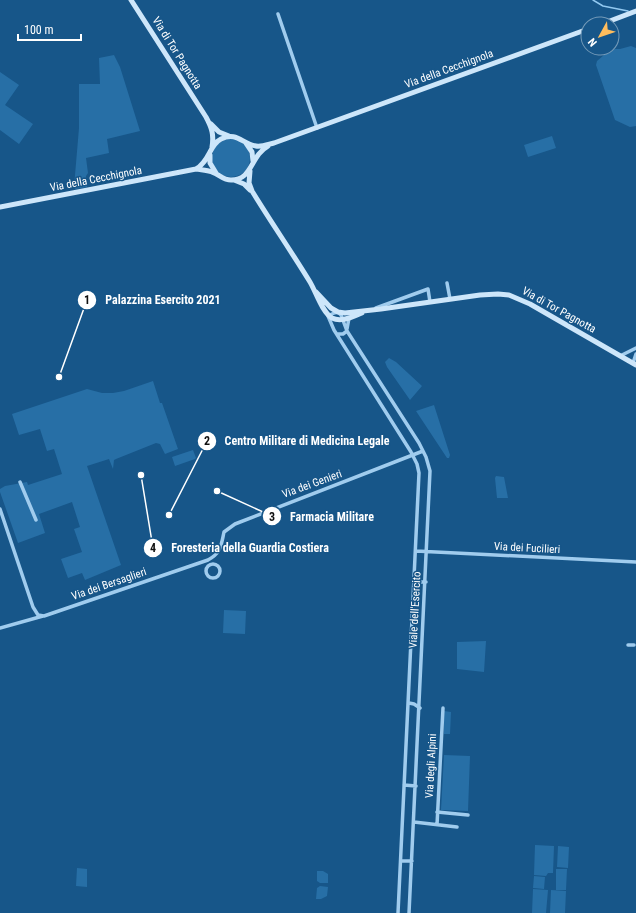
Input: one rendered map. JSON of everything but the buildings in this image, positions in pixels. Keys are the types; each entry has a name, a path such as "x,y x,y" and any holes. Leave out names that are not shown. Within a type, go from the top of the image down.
{"street":[{"name":"Via di Tor Pagnotta","path":"131,0 206,117 217,131 230,136"},
{"path":"620,17 636,11"},
{"path":"278,14 317,128"},
{"name":"Via della Cecchignola","path":"230,136 240,138 257,146 274,143 580,32"},
{"name":"Via di Tor Pagnotta","path":"206,117 213,133 212,148"},
{"path":"216,174 210,163 212,148 221,139 230,136"},
{"path":"246,142 252,152 253,162"},
{"name":"Via della Cecchignola","path":"250,170 253,162 261,151 274,143"},
{"path":"196,169 203,165 210,155"},
{"name":"Via della Cecchignola","path":"0,207 196,169 216,174 225,179 234,180"},
{"path":"234,180 242,177 250,170"},
{"path":"250,170 249,183 252,192"},
{"path":"234,180 244,184 252,192 316,292 324,309 329,315 338,312"},
{"path":"447,283 450,299"},
{"path":"371,310 428,289 430,302"},
{"path":"316,292 329,306 338,312"},
{"name":"Via di Tor Pagnotta","path":"338,312 347,313 492,294 514,296 634,364"},
{"name":"Via di Tor Pagnotta","path":"329,315 336,319 343,319 371,310"},
{"name":"Viale dell'Esercito","path":"338,312 343,319 347,331 424,451 430,471 410,913"},
{"name":"Viale dell'Esercito","path":"329,315 330,322 337,334 413,456 418,468 420,480 398,913"},
{"path":"337,334 343,334 347,331 349,318"},
{"path":"620,356 636,348"},
{"path":"634,364 636,354"},
{"name":"Via dei Genieri","path":"221,548 224,532 235,524 424,451"},
{"path":"20,482 36,520"},
{"path":"0,509 33,607 38,615 44,616"},
{"name":"Via dei Bersaglieri","path":"0,628 44,616 208,560 215,557 221,548"},
{"name":"Via dei Fucilieri","path":"416,551 636,562"},
{"path":"414,582 426,582"},
{"path":"628,645 634,646"},
{"path":"408,703 414,704 420,708"},
{"name":"Via degli Alpini","path":"437,825 443,708"},
{"path":"404,785 416,786"},
{"path":"437,812 468,814"},
{"path":"414,822 457,827"},
{"path":"401,861 412,861"}],"shaded area":[{"path":"631,46 636,48 636,126 630,127 615,120 596,65 597,61 603,56 620,56 620,49"},
{"path":"114,55 120,67 140,131 107,139 109,153 86,158 88,173 86,176 87,187 75,189 79,128 79,84 100,84 99,58"},
{"path":"0,72 19,85 5,105 33,124 19,144 0,130"},
{"path":"552,136 556,148 528,157 524,145"},
{"path":"231,139 241,142 247,148 250,158 247,168 241,174 231,177 221,174 215,168 212,158 215,148 221,142"},
{"path":"389,358 396,362 422,386 410,400 387,367 385,362"},
{"path":"153,381 178,449 165,454 160,444 156,443 114,460 113,469 109,459 87,466 121,565 85,580 82,573 68,578 61,559 82,552 74,529 80,527 72,502 39,514 45,533 18,543 0,492 0,489 5,486 27,482 28,485 62,474 54,449 47,451 40,429 19,435 12,414 87,389 102,393 113,393 124,391"},
{"path":"434,405 450,455 449,458 447,458 416,411"},
{"path":"193,450 195,459 175,466 172,457"},
{"path":"496,476 504,477 508,498 497,498"},
{"path":"224,610 246,611 245,634 223,633"},
{"path":"486,641 484,672 457,669 457,642"},
{"path":"444,711 451,712 450,734 444,734"},
{"path":"444,755 470,756 468,811 441,810"},
{"path":"535,845 554,846 553,873 548,873 546,876 534,875"},
{"path":"558,846 569,847 568,868 557,867"},
{"path":"77,868 87,869 87,887 76,886"},
{"path":"556,869 567,869 566,890 556,890"},
{"path":"317,871 323,871 328,874 328,883 320,883 317,881"},
{"path":"534,876 545,877 544,889 533,888"},
{"path":"320,886 328,887 327,896 321,899 316,899 317,888"},
{"path":"533,889 548,890 546,913 532,913"},
{"path":"551,890 566,891 565,913 550,913"}],"waterway":[{"path":"593,0 603,6 628,11"}],"place":[{"name":"Palazzina Esercito 2021","path":"59,377"},
{"name":"Foresteria della Guardia Costiera","path":"141,475"},
{"name":"Farmacia Militare","path":"217,491"},
{"name":"Centro Militare di Medicina Legale","path":"169,515"}]}
